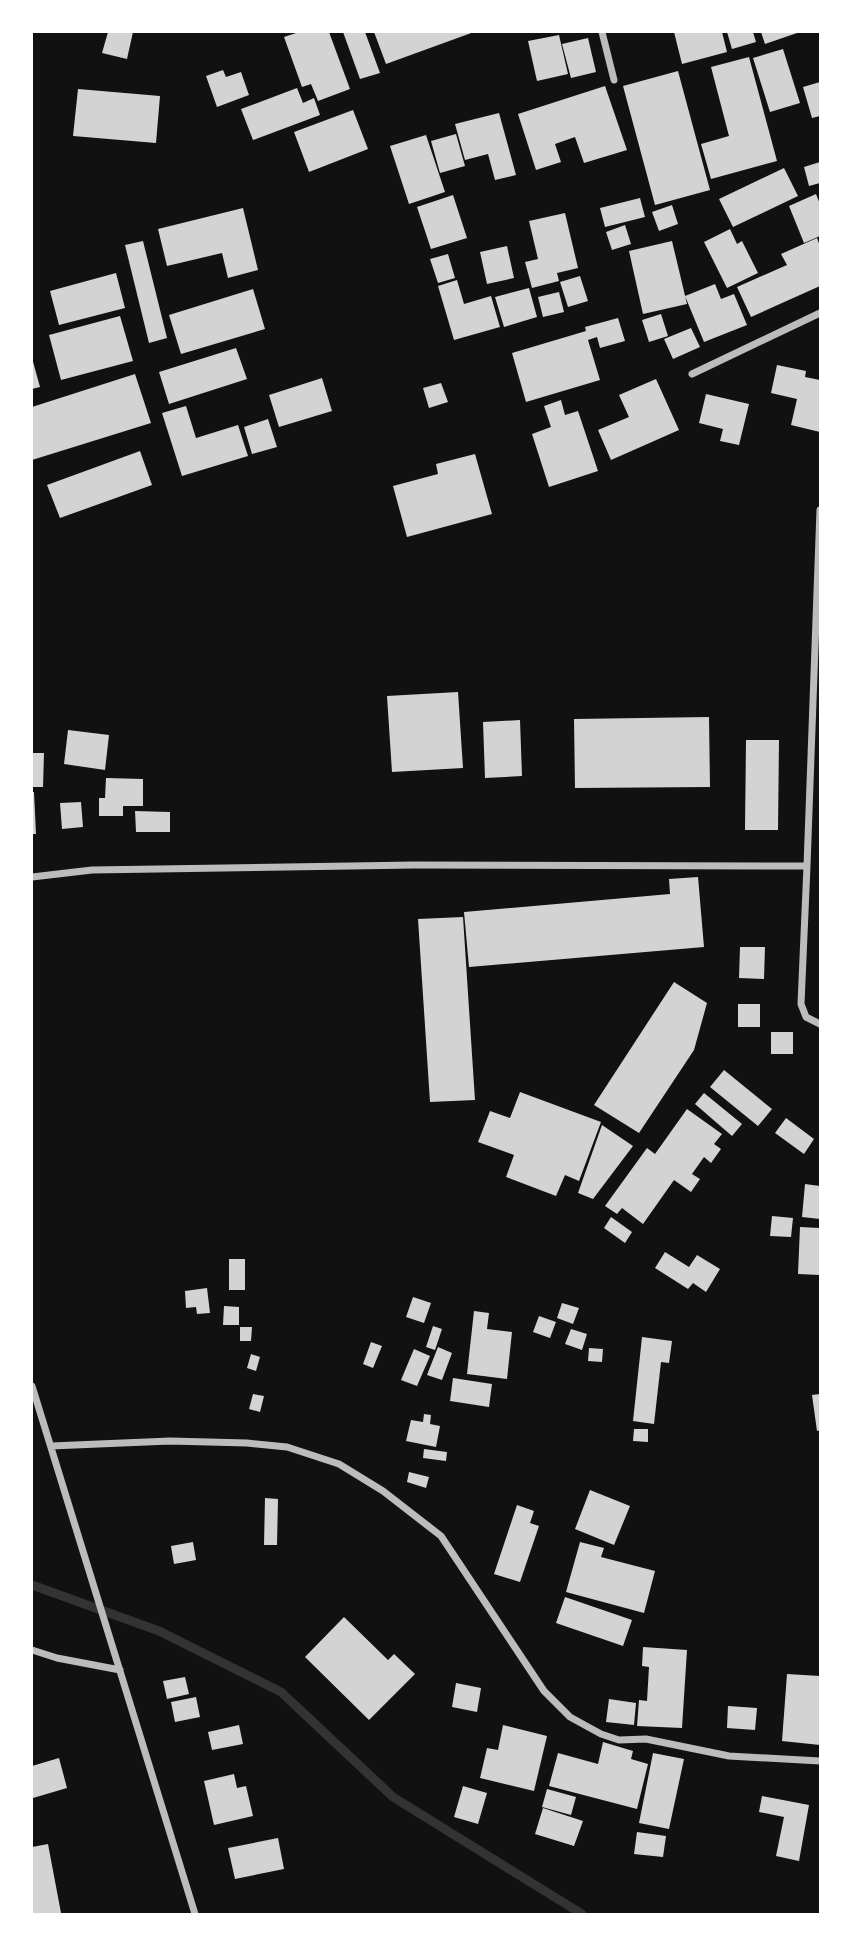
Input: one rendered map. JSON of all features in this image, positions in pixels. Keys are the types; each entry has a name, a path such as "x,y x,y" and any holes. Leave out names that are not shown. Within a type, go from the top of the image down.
{"street":[{"path":"603,32 614,80"},
{"path":"692,374 821,313"},
{"path":"821,510 801,1004 806,1017 821,1024"},
{"path":"32,877 92,870 387,865 807,866"},
{"path":"32,1386 195,1914"},
{"path":"51,1446 170,1441 247,1443 287,1447 339,1464 383,1491 442,1536 544,1691 570,1717 601,1734 619,1740 646,1739 729,1756 821,1761"},
{"path":"32,1650 120,1670"}],"building":[{"path":"108,32 133,32 127,59 102,53"},
{"path":"299,32 329,32 350,89 318,101 311,84 302,87 284,37"},
{"path":"343,32 365,32 380,73 360,79"},
{"path":"374,32 474,32 386,64"},
{"path":"674,32 722,32 727,52 682,64"},
{"path":"727,32 753,32 756,42 732,49"},
{"path":"761,32 800,32 765,44"},
{"path":"559,35 568,74 537,81 528,41"},
{"path":"588,38 596,72 571,78 562,44"},
{"path":"783,49 800,103 770,112 753,58"},
{"path":"749,57 777,161 711,179 701,144 729,136 711,67"},
{"path":"223,70 226,77 241,72 249,95 217,107 206,76"},
{"path":"678,71 710,190 655,205 623,86"},
{"path":"820,82 820,116 812,118 803,87"},
{"path":"605,86 627,150 584,163 575,137 555,144 561,162 536,170 518,114"},
{"path":"297,88 303,103 314,98 320,115 253,140 241,109"},
{"path":"78,89 160,96 156,143 73,136"},
{"path":"353,110 368,149 309,172 294,132"},
{"path":"499,113 516,175 495,180 488,154 465,160 455,124"},
{"path":"456,134 465,166 440,173 431,141"},
{"path":"426,135 445,192 409,204 390,146"},
{"path":"820,162 820,183 809,186 804,167"},
{"path":"784,168 798,196 733,227 719,199"},
{"path":"816,194 820,204 820,236 804,243 789,206"},
{"path":"453,195 467,238 431,249 417,207"},
{"path":"640,198 645,217 605,227 600,208"},
{"path":"672,205 678,224 659,231 652,212"},
{"path":"243,208 258,270 228,278 222,253 167,266 158,229"},
{"path":"565,213 578,268 557,273 559,281 532,288 525,262 538,259 529,221"},
{"path":"625,225 631,244 612,250 606,232"},
{"path":"730,229 737,244 742,241 758,273 727,288 704,242"},
{"path":"817,238 820,246 820,286 751,317 737,287 787,265 781,254"},
{"path":"143,241 167,338 149,343 125,245"},
{"path":"672,241 687,304 643,314 629,251"},
{"path":"507,246 514,278 487,284 480,252"},
{"path":"448,254 455,278 438,283 430,259"},
{"path":"116,273 125,308 59,325 50,291"},
{"path":"580,276 588,301 568,307 560,282"},
{"path":"457,280 464,304 491,296 500,327 454,340 438,286"},
{"path":"715,284 721,299 734,294 747,325 704,342 685,296"},
{"path":"529,288 537,317 504,327 495,297"},
{"path":"253,289 265,329 181,354 169,315"},
{"path":"559,292 564,312 543,317 538,297"},
{"path":"661,314 668,336 649,342 642,320"},
{"path":"120,316 133,361 61,380 49,335"},
{"path":"618,318 625,341 600,348 597,337 588,340 600,380 526,402 512,353 586,331 585,327"},
{"path":"691,328 700,347 673,359 664,339"},
{"path":"236,348 247,379 169,404 159,372"},
{"path":"32,358 40,387 32,389"},
{"path":"777,365 806,371 805,377 820,380 820,432 791,425 797,399 771,393"},
{"path":"135,374 151,423 32,460 32,407"},
{"path":"322,378 332,411 279,427 269,395"},
{"path":"656,379 679,430 611,460 598,430 629,417 619,395"},
{"path":"441,383 448,402 429,408 423,388"},
{"path":"706,394 749,404 739,445 720,441 723,429 699,423"},
{"path":"561,400 565,415 578,411 598,471 549,487 532,434 551,427 544,406"},
{"path":"186,406 196,438 238,425 248,456 182,476 162,413"},
{"path":"268,419 277,447 252,454 244,427"},
{"path":"140,451 152,485 60,518 47,485"},
{"path":"475,454 492,514 407,537 393,486 438,474 436,464"},
{"path":"458,692 463,768 392,772 387,696"},
{"path":"709,717 710,787 575,788 574,719"},
{"path":"520,720 522,776 485,778 483,722"},
{"path":"68,730 109,735 105,770 64,764"},
{"path":"746,740 779,740 778,830 745,830"},
{"path":"32,753 44,753 43,787 32,787"},
{"path":"106,778 143,779 143,806 123,806 123,816 99,816 99,798 105,798"},
{"path":"34,792 36,834 32,834"},
{"path":"81,802 83,827 62,829 60,803"},
{"path":"135,811 170,812 170,832 136,832"},
{"path":"698,877 704,947 469,967 464,912 670,894 669,879"},
{"path":"463,917 475,1100 430,1102 418,919"},
{"path":"740,947 765,947 764,979 739,978"},
{"path":"674,982 707,1003 694,1050 639,1133 594,1105"},
{"path":"738,1004 760,1004 760,1027 738,1027"},
{"path":"771,1032 793,1032 793,1054 771,1054"},
{"path":"724,1070 772,1109 758,1126 710,1087"},
{"path":"520,1092 601,1122 579,1181 565,1175 556,1196 506,1177 514,1155 478,1142 490,1111 510,1118"},
{"path":"704,1093 742,1124 732,1136 695,1104"},
{"path":"687,1109 722,1134 714,1144 721,1149 711,1163 704,1157 692,1174 700,1179 691,1192 674,1180 643,1224 622,1208 617,1214 605,1206 647,1148 655,1154"},
{"path":"786,1118 814,1139 804,1154 775,1133"},
{"path":"602,1125 633,1146 593,1199 578,1193"},
{"path":"805,1184 820,1186 820,1219 802,1217"},
{"path":"772,1216 793,1218 791,1237 770,1236"},
{"path":"611,1217 632,1232 625,1243 604,1228"},
{"path":"800,1227 820,1228 820,1275 798,1274"},
{"path":"665,1252 689,1267 697,1255 720,1269 706,1292 693,1283 688,1289 655,1268"},
{"path":"229,1259 245,1259 245,1290 229,1290"},
{"path":"207,1288 210,1313 197,1314 196,1307 186,1308 185,1291"},
{"path":"413,1297 431,1303 424,1323 406,1317"},
{"path":"562,1303 579,1308 573,1324 557,1318"},
{"path":"224,1306 239,1307 239,1325 223,1325"},
{"path":"474,1311 489,1313 487,1329 512,1332 507,1379 467,1374"},
{"path":"539,1316 556,1322 550,1338 533,1332"},
{"path":"433,1326 442,1329 435,1350 426,1347"},
{"path":"240,1327 252,1327 251,1341 240,1341"},
{"path":"571,1329 587,1334 582,1350 565,1344"},
{"path":"642,1337 672,1341 669,1363 661,1362 654,1424 633,1421"},
{"path":"371,1342 382,1346 373,1368 363,1364"},
{"path":"438,1347 452,1353 442,1380 427,1375"},
{"path":"589,1348 603,1349 602,1362 588,1361"},
{"path":"414,1349 430,1356 417,1386 401,1380"},
{"path":"251,1354 260,1357 256,1371 247,1368"},
{"path":"453,1378 492,1384 489,1407 450,1401"},
{"path":"253,1394 264,1396 260,1412 249,1409"},
{"path":"820,1394 820,1430 817,1431 812,1395"},
{"path":"424,1414 431,1415 430,1424 440,1426 436,1447 406,1441 411,1420 423,1422"},
{"path":"634,1429 648,1429 648,1442 633,1441"},
{"path":"424,1449 447,1452 446,1461 423,1458"},
{"path":"409,1472 429,1477 426,1488 407,1482"},
{"path":"590,1490 630,1506 614,1545 575,1529"},
{"path":"265,1498 278,1499 277,1545 264,1545"},
{"path":"517,1505 534,1511 530,1523 539,1526 520,1582 494,1574"},
{"path":"193,1542 196,1560 174,1564 171,1546"},
{"path":"580,1542 604,1548 601,1557 655,1571 644,1613 566,1592"},
{"path":"565,1597 632,1620 623,1646 556,1623"},
{"path":"344,1617 388,1660 394,1654 415,1674 369,1720 305,1657"},
{"path":"643,1647 687,1650 682,1728 637,1726 639,1700 647,1701 649,1667 642,1666"},
{"path":"787,1674 820,1676 820,1745 782,1741"},
{"path":"185,1677 189,1694 167,1699 163,1681"},
{"path":"456,1683 481,1688 477,1712 452,1707"},
{"path":"196,1697 200,1717 175,1722 171,1702"},
{"path":"609,1699 636,1703 634,1725 606,1722"},
{"path":"728,1706 757,1708 755,1730 727,1728"},
{"path":"239,1725 243,1744 212,1750 208,1732"},
{"path":"503,1725 547,1736 534,1791 480,1778 487,1748 498,1750"},
{"path":"603,1742 633,1751 631,1759 648,1764 637,1809 549,1786 558,1753 598,1764"},
{"path":"653,1753 684,1759 669,1829 639,1823"},
{"path":"59,1758 67,1788 33,1798 32,1766"},
{"path":"234,1774 237,1788 246,1786 253,1816 214,1825 204,1781"},
{"path":"463,1786 487,1793 478,1824 454,1817"},
{"path":"547,1789 576,1797 571,1815 542,1807"},
{"path":"762,1796 809,1805 799,1861 776,1856 784,1817 759,1812"},
{"path":"543,1808 583,1821 574,1846 535,1834"},
{"path":"637,1832 666,1836 663,1857 634,1854"},
{"path":"278,1838 284,1869 235,1879 228,1848"},
{"path":"48,1844 61,1913 32,1914 32,1847"}],"waterway":[{"path":"32,1585 159,1631 281,1692 393,1797 582,1914"}]}
